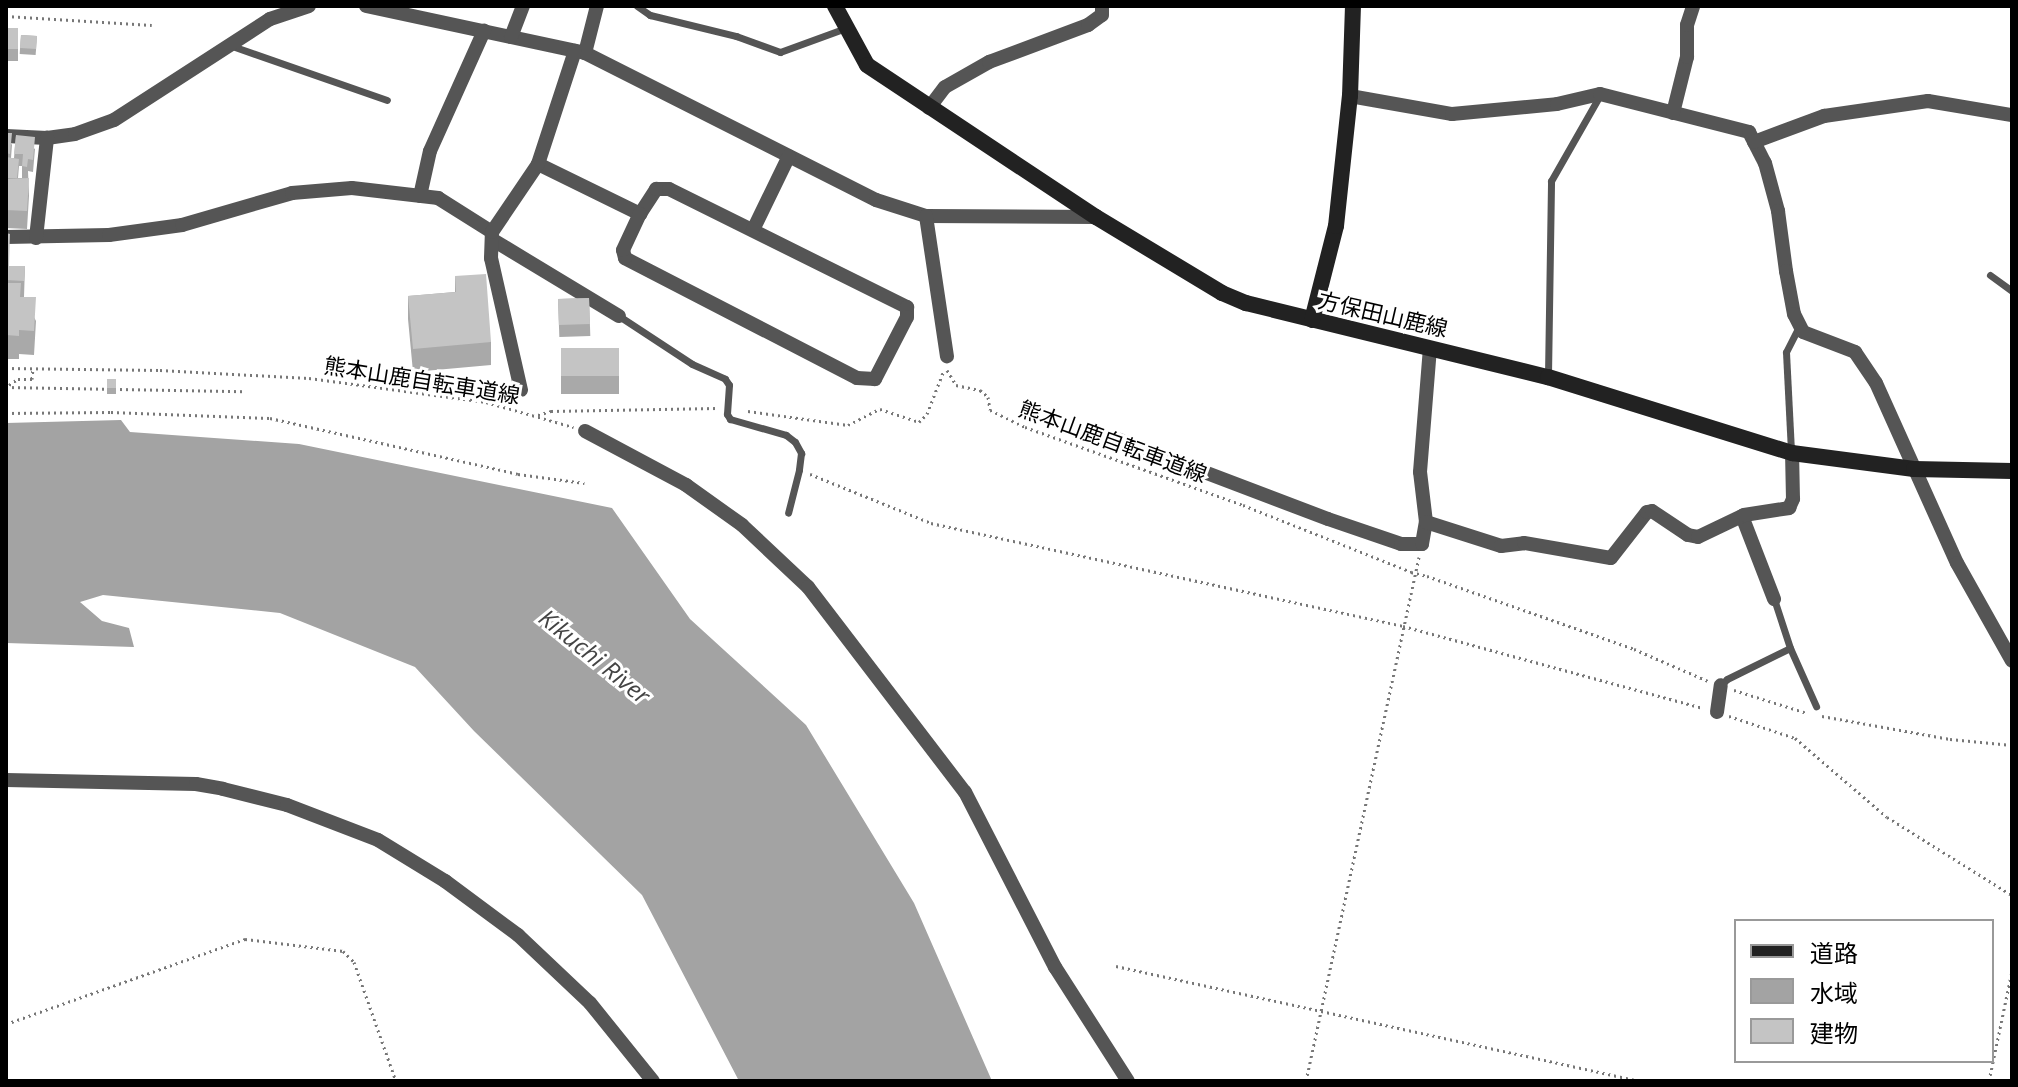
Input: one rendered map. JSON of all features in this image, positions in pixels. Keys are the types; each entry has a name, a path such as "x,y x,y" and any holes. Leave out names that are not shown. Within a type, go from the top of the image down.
{"main road":[{"name":"方保田山鹿線","path":"835,6 867,65 1096,217 1222,293 1312,320 1548,377 1792,453 1914,469 2012,471"},
{"path":"1312,320 1336,226 1350,96 1353,6"}],"street":[{"path":"6,136 47,138 75,134 114,120 270,19 309,6"},
{"path":"366,6 580,52 876,200 926,216 1096,217"},
{"path":"511,37 523,6"},
{"path":"521,390 491,258 493,236 538,164 597,6"},
{"path":"929,108 945,87 989,62 1088,25 1102,15 1102,6"},
{"path":"1673,113 1687,57 1687,25 1693,6"},
{"path":"420,196 430,151 484,31"},
{"path":"1350,96 1452,114 1557,104 1600,94 1749,132 1765,163 1778,211 1786,271 1803,332 1855,352 1876,383 1957,563 2012,661"},
{"path":"1754,142 1824,116 1928,101 2012,115"},
{"path":"36,238 47,138"},
{"path":"753,230 789,156"},
{"path":"538,164 640,214"},
{"path":"6,237 109,235 182,225 292,193 352,188 438,198 619,316"},
{"path":"656,189 669,189 907,307 907,317 875,379 857,378 625,258 623,250 640,214 656,189"},
{"path":"926,216 947,356"},
{"path":"1112,437 1328,519 1401,544 1422,544 1426,522 1420,472 1430,348"},
{"path":"585,431 686,485 742,525 808,587 965,792 1048,955 1128,1081"},
{"path":"1426,522 1501,546 1524,543 1611,558 1647,512 1652,511 1688,535 1698,537 1742,516 1789,508 1793,499 1792,453"},
{"path":"1742,516 1774,599"},
{"path":"1717,712 1721,685"},
{"path":"6,780 196,784 287,805 378,840 445,881 518,935 590,1003 653,1081"}],"lane":[{"path":"637,6 650,15 736,36 780,52 846,28"},
{"path":"230,45 387,100"},
{"path":"1548,377 1551,181 1600,94"},
{"path":"1990,275 2012,291"},
{"path":"619,316 692,364 725,379 729,385 727,408 730,419 786,435 795,442 801,453 788,513"},
{"path":"1792,453 1786,352 1800,325"},
{"path":"1774,599 1814,710"},
{"path":"1721,685 1727,679 1790,648"}],"path":[{"path":"6,16 152,25"},
{"name":"熊本山鹿自転車道線","path":"6,368 112,369 309,378 486,402 538,415 551,411 656,407 727,408 848,425 880,409 919,422 927,414 945,367 956,385 980,390 988,397 990,410 1012,422 1243,505 1411,572 1634,649 1721,685 1814,710"},
{"path":"6,387 18,379 32,379 33,368"},
{"path":"111,378 112,369"},
{"path":"6,387 244,391"},
{"path":"6,413 111,412 270,418 518,474 584,483"},
{"path":"538,415 585,431"},
{"path":"799,470 931,523 1403,626 1717,712 1795,738 1887,817 2012,895"},
{"path":"1306,1081 1422,544"},
{"path":"1828,718 1950,739 2012,745"},
{"path":"6,1024 245,939 343,951 354,962 396,1081"},
{"path":"1116,966 1640,1081"},
{"path":"1994,1057 2012,971"}],"water":[{"name":"Kikuchi River","path":"121,420 130,432 299,444 612,508 690,619 806,725 914,903 992,1081 739,1081 642,895 474,731 415,667 280,613 103,595 80,602 102,621 129,628 134,647 6,643 6,423"}],"building":[{"path":"6,28 18,28 18,49 6,49"},
{"path":"21,35 37,36 36,49 20,48"},
{"path":"6,133 12,133 10,154 6,153"},
{"path":"16,135 35,137 33,160 28,159 27,167 22,166 23,154 14,154"},
{"path":"6,157 19,159 17,178 6,178"},
{"path":"29,178 27,211 6,210 6,179"},
{"path":"6,233 10,234 9,266 25,266 24,281 6,280"},
{"path":"486,274 491,342 413,349 408,296 456,292 455,276"},
{"path":"6,283 21,283 20,297 36,297 34,331 19,330 19,336 6,335"},
{"path":"589,298 590,324 559,325 558,299"},
{"path":"561,348 619,348 619,376 561,376"},
{"path":"107,379 116,379 116,388 107,388"}]}
